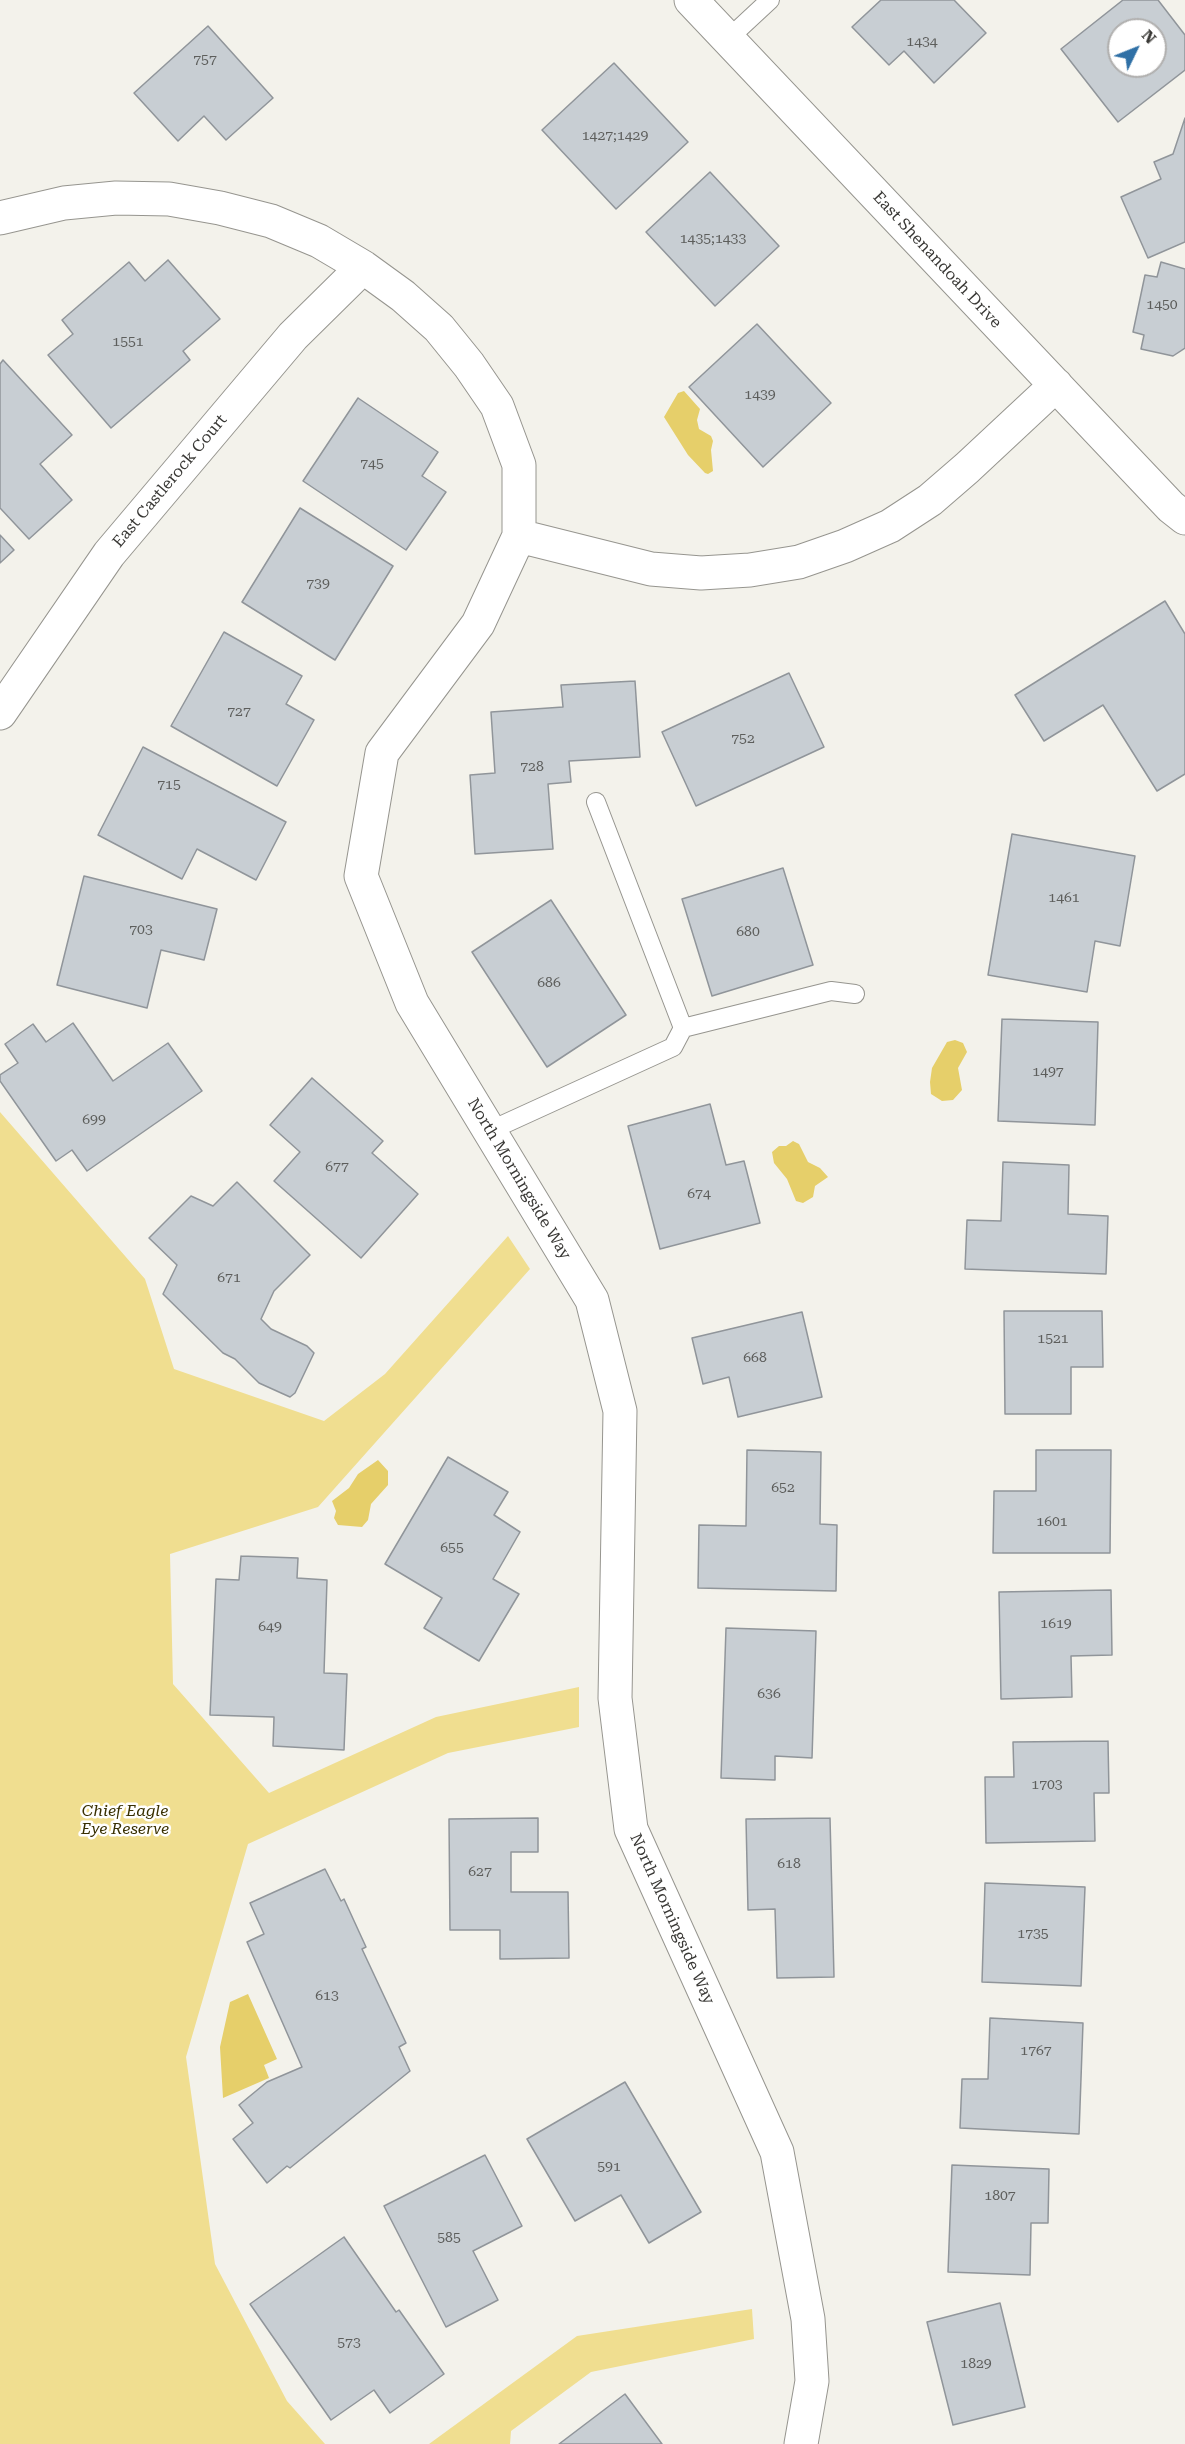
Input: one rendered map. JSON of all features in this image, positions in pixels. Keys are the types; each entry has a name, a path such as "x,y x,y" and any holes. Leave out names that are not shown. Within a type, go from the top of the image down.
{"street":[{"name":"East Shenandoah Drive","path":"691,0 1171,507 1185,518"},
{"path":"0,218 64,203 116,198 169,199 220,208 271,221 319,241 363,267 403,296 439,328 469,365 497,406 519,465 519,536 651,569 701,573 740,571 798,561 845,546 881,530 930,500 1056,385"},
{"name":"East Castlerock Court","path":"0,713 109,554 293,336 363,267"},
{"name":"North Morningside Way","path":"519,536 478,624 382,753 361,876 412,1003 592,1300 620,1411 615,1698 631,1829 777,2152 808,2319 812,2381 801,2444"}],"lane":[{"path":"728,39 770,0"},
{"path":"489,1131 673,1047 682,1028 596,802"},
{"path":"682,1028 831,990 855,994"}],"green space":[{"name":"Chief Eagle Eye Reserve","path":"0,1112 145,1279 174,1369 324,1421 385,1374 508,1236 530,1269 318,1507 170,1554 173,1684 269,1793 436,1717 579,1687 579,1727 448,1753 248,1844 186,2057 215,2264 287,2401 325,2444 0,2444"},
{"path":"752,2309 754,2339 591,2372 511,2431 510,2444 429,2444 577,2336"}],"shaded area":[{"path":"684,391 700,409 697,420 699,429 711,436 713,441 711,450 713,471 708,474 688,455 664,417 678,393"},
{"path":"955,1040 963,1043 967,1052 958,1068 962,1090 953,1100 942,1101 931,1094 932,1068 947,1042"},
{"path":"793,1141 799,1144 808,1162 820,1168 828,1177 815,1186 813,1197 803,1203 796,1201 787,1179 774,1163 772,1152 779,1146 786,1146"},
{"path":"378,1460 388,1471 388,1485 371,1504 368,1520 362,1527 338,1525 334,1518 336,1511 332,1501 349,1488 358,1474"},
{"path":"248,1994 277,2059 264,2065 269,2078 223,2098 220,2047 230,2002"}],"building":[{"path":"881,0 954,0 986,33 934,83 904,51 889,65 852,27"},
{"path":"1123,0 1158,0 1185,35 1185,70 1118,122 1061,49"},
{"path":"208,26 273,98 226,140 204,116 178,141 134,93"},
{"path":"614,63 688,142 616,209 542,130"},
{"path":"1185,118 1185,242 1148,258 1121,197 1161,179 1154,162 1173,154"},
{"path":"710,172 779,246 715,306 646,232"},
{"path":"168,260 220,319 183,351 190,360 111,428 48,355 73,334 62,320 129,262 145,281"},
{"path":"1161,262 1185,269 1185,348 1173,356 1141,349 1144,335 1133,332 1145,275 1157,277"},
{"path":"757,324 831,403 763,467 689,387"},
{"path":"3,360 72,435 40,464 72,500 29,539 0,508 0,364"},
{"path":"358,398 438,452 422,476 446,492 406,550 303,481"},
{"path":"300,508 393,566 335,660 242,602"},
{"path":"0,535 14,550 0,563"},
{"path":"1165,601 1185,634 1185,774 1157,791 1103,705 1044,741 1015,695"},
{"path":"224,632 302,676 286,704 314,720 277,786 171,726"},
{"path":"789,673 824,747 696,806 662,732"},
{"path":"635,681 640,757 569,761 571,782 548,784 553,849 475,854 470,775 495,773 491,712 563,707 561,685"},
{"path":"143,747 286,822 256,880 197,849 182,879 98,835"},
{"path":"1012,834 1135,856 1120,946 1095,941 1087,992 988,975"},
{"path":"783,868 813,965 712,996 682,899"},
{"path":"84,876 217,909 204,960 161,950 147,1008 57,985"},
{"path":"551,900 626,1015 547,1067 472,952"},
{"path":"1002,1019 1098,1022 1095,1125 998,1121"},
{"path":"73,1023 113,1081 168,1043 202,1091 87,1171 72,1150 56,1161 0,1081 0,1075 18,1063 5,1044 33,1024 46,1042"},
{"path":"312,1078 383,1141 372,1153 418,1194 361,1258 274,1181 300,1152 270,1125"},
{"path":"710,1104 726,1165 744,1161 760,1223 660,1249 628,1126"},
{"path":"1003,1162 1069,1165 1068,1214 1108,1216 1106,1274 965,1269 967,1220 1001,1221"},
{"path":"237,1182 310,1255 274,1291 261,1319 271,1329 307,1346 314,1353 295,1393 290,1397 259,1383 235,1359 223,1353 163,1294 177,1265 149,1238 191,1196 213,1206"},
{"path":"1004,1311 1102,1311 1103,1367 1071,1367 1071,1414 1005,1414"},
{"path":"802,1312 822,1397 738,1417 729,1377 703,1384 692,1338"},
{"path":"747,1450 821,1452 820,1524 837,1525 836,1591 698,1588 699,1525 746,1526"},
{"path":"1036,1450 1111,1450 1110,1553 993,1553 994,1491 1036,1491"},
{"path":"448,1457 508,1492 494,1515 520,1532 493,1579 519,1594 479,1661 424,1628 442,1598 385,1564"},
{"path":"241,1556 298,1558 297,1578 327,1580 324,1673 347,1674 344,1750 273,1746 274,1717 210,1715 216,1579 239,1580"},
{"path":"1111,1590 1112,1655 1071,1656 1072,1697 1001,1699 999,1592"},
{"path":"726,1628 816,1631 812,1758 775,1756 775,1780 721,1778"},
{"path":"1108,1741 1109,1793 1094,1793 1095,1841 986,1843 985,1777 1014,1777 1013,1742"},
{"path":"538,1818 538,1852 511,1852 511,1892 568,1892 569,1958 500,1959 500,1930 450,1930 449,1819"},
{"path":"830,1818 834,1977 777,1978 775,1909 748,1910 746,1819"},
{"path":"325,1869 341,1901 344,1899 366,1947 362,1949 406,2043 399,2047 410,2071 290,2168 287,2166 267,2183 233,2139 253,2123 239,2105 267,2082 302,2067 247,1942 264,1934 250,1903"},
{"path":"985,1883 1085,1887 1081,1986 982,1982"},
{"path":"990,2018 1083,2023 1079,2134 960,2128 962,2079 988,2079"},
{"path":"625,2082 701,2212 649,2243 621,2195 575,2221 527,2139"},
{"path":"485,2155 522,2226 473,2251 498,2300 446,2327 384,2206"},
{"path":"952,2165 1049,2169 1048,2223 1031,2223 1030,2275 948,2272"},
{"path":"344,2237 396,2312 399,2310 444,2374 390,2413 374,2390 331,2420 250,2304"},
{"path":"1000,2303 1025,2407 953,2425 927,2322"},
{"path":"625,2394 662,2444 559,2444"}]}
